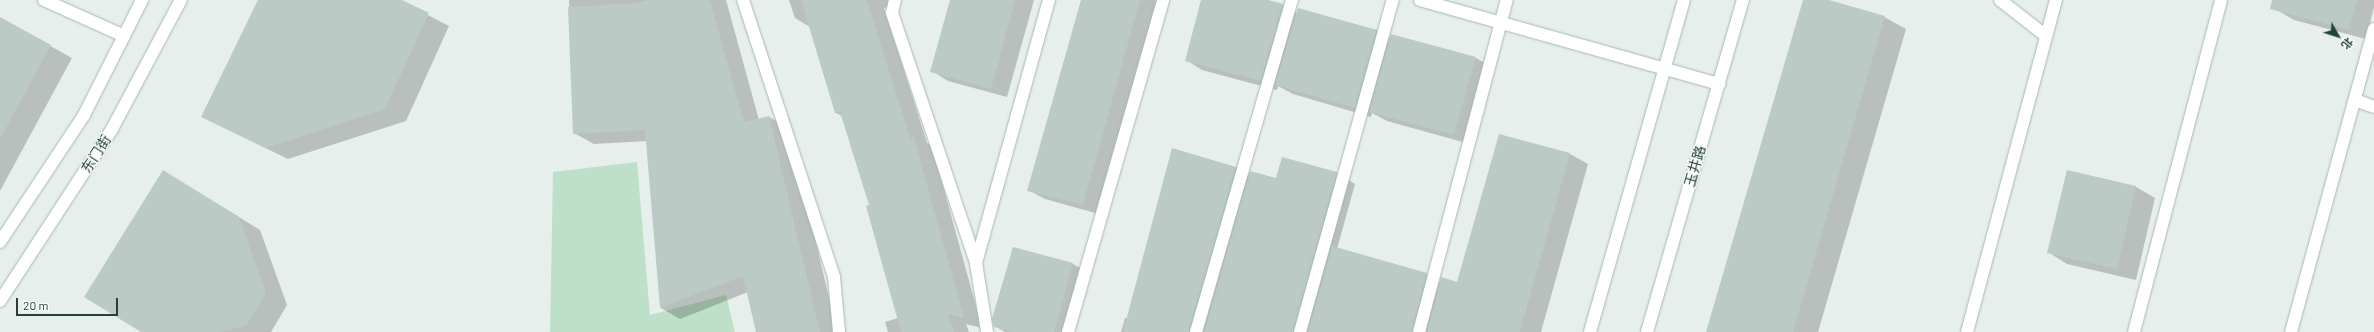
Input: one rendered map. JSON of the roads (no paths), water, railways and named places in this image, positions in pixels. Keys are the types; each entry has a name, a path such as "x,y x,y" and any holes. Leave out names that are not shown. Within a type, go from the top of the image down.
{"street":[{"path":"44,0 124,36"},
{"path":"0,242 84,115 142,0"},
{"name":"东门街","path":"0,301 112,129 181,0"},
{"path":"743,0 834,277 839,332"},
{"path":"895,0 892,13 976,263 987,332"},
{"path":"976,263 1049,0"},
{"path":"1068,332 1163,0"},
{"path":"1196,332 1292,0"},
{"path":"1300,332 1393,0"},
{"path":"1420,0 1719,84"},
{"path":"1419,332 1507,0"},
{"path":"1590,332 1666,68 1684,0"},
{"name":"玉井路","path":"1647,332 1743,0"},
{"path":"2000,0 2046,36"},
{"path":"1967,332 2056,0"},
{"path":"2134,332 2221,0"},
{"path":"2291,332 2374,29"},
{"path":"2355,100 2374,107"}]}
